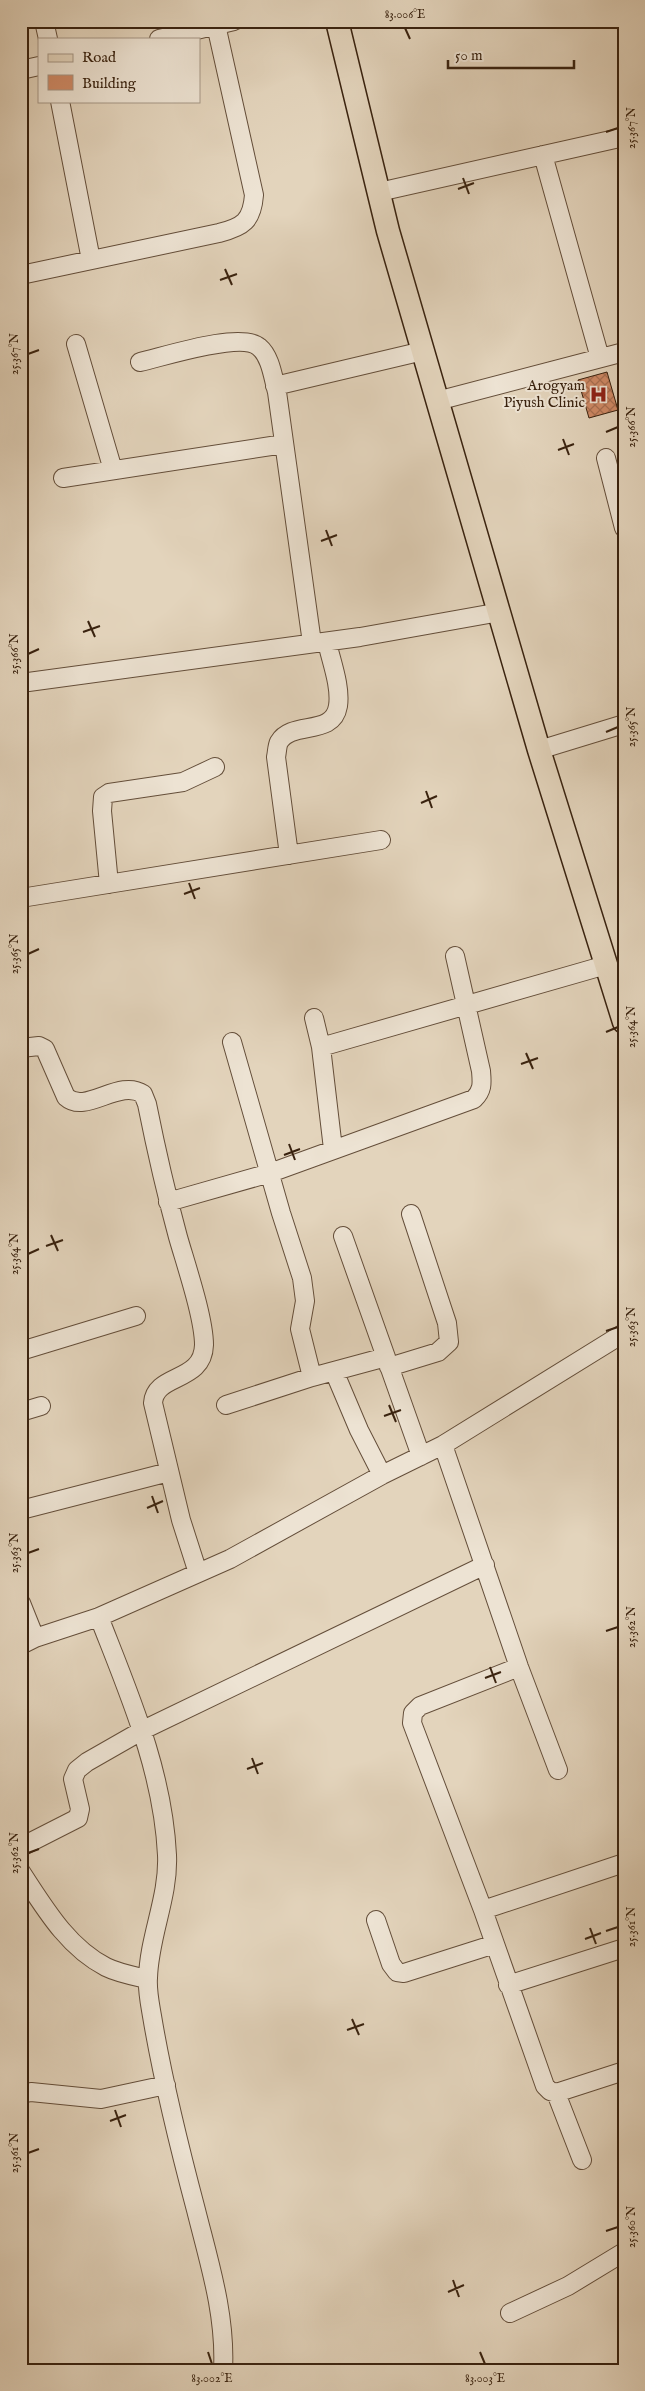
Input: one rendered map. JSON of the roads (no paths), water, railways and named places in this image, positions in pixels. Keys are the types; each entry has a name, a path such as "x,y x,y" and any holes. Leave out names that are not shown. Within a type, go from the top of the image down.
{"main road":[{"path":"337,21 379,192 437,402 540,750 624,1022"}],"street":[{"path":"44,21 48,38"},
{"path":"163,38 234,21"},
{"path":"21,275 234,229 246,222 253,209 250,176 216,25"},
{"path":"21,70 38,66"},
{"path":"60,102 91,260"},
{"path":"379,192 624,137"},
{"path":"543,155 600,358"},
{"path":"140,362 230,341 246,340 258,346 267,358 275,386 319,642 338,693 338,706 334,717 327,724 288,733 278,743 276,757 289,855"},
{"path":"76,344 113,470"},
{"path":"275,386 423,352"},
{"path":"437,402 624,352"},
{"path":"63,478 284,444"},
{"path":"606,458 624,528"},
{"path":"21,683 319,642 500,612"},
{"path":"540,750 624,724"},
{"path":"109,884 102,811 103,797 109,793 183,782 215,767"},
{"path":"21,898 381,840"},
{"path":"168,1202 270,1174 333,1149 474,1099 480,1093 483,1085 482,1071 455,956"},
{"path":"320,1047 606,965"},
{"path":"314,1018 320,1047 333,1149"},
{"path":"232,1042 302,1278 305,1301 300,1329 312,1377"},
{"path":"21,1048 39,1046 45,1049 66,1097 71,1102 80,1102 128,1089 143,1094 168,1202 198,1314 204,1346 202,1358 194,1369 160,1386 154,1394 153,1403 180,1520 198,1573"},
{"path":"226,1405 334,1371 438,1352 449,1342 447,1323 411,1214"},
{"path":"344,1236 420,1456"},
{"path":"21,1351 136,1316"},
{"path":"21,1603 28,1641 99,1617 230,1559 382,1475 443,1445 624,1333"},
{"path":"334,1371 359,1430 382,1475"},
{"path":"21,1412 40,1406"},
{"path":"443,1445 486,1565 519,1667 558,1770"},
{"path":"21,1510 169,1472"},
{"path":"21,1847 78,1818 80,1809 73,1779 77,1770 143,1730 486,1565"},
{"path":"99,1617 143,1730 154,1767 167,1856 164,1893 151,1950 148,1979 174,2127 218,2297 224,2350 223,2370"},
{"path":"519,1667 420,1706 414,1713 412,1723 484,1910 508,1985 545,2086 550,2091 556,2093 624,2071"},
{"path":"484,1910 624,1863"},
{"path":"21,1872 52,1919 79,1948 106,1967 148,1979"},
{"path":"376,1920 391,1964 397,1972 404,1973 495,1944"},
{"path":"508,1985 624,1948"},
{"path":"21,2094 31,2092 101,2099 166,2085"},
{"path":"556,2093 582,2160"},
{"path":"510,2313 568,2286 624,2252"}],"place":[{"name":"Arogyam Piyush Clinic","path":"599,394"}]}
